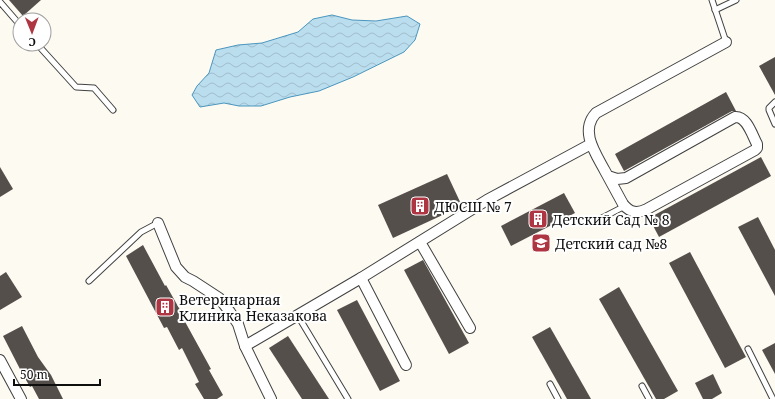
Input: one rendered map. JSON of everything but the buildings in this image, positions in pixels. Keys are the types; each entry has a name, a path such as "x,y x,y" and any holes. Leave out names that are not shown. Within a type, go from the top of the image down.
{"street":[{"path":"618,195 620,185 626,178 735,117 739,117 744,120 757,144 757,148 754,152 641,212 631,212 618,195 591,144 589,135 590,124 596,113 726,42"},
{"path":"245,346 361,278 487,200 591,144"},
{"path":"608,176 617,179 626,178"},
{"path":"158,223 176,267 185,277 219,298 238,324 245,346 271,399"},
{"path":"420,242 470,328"},
{"path":"361,278 406,364"},
{"path":"0,360 21,399"}],"lane":[{"path":"712,0 726,42"},
{"path":"715,10 736,0"},
{"path":"0,2 12,16"},
{"path":"44,52 76,87 94,88 113,110"},
{"path":"775,102 769,110 775,124"},
{"path":"592,223 625,206"},
{"path":"89,280 141,232 158,223"},
{"path":"298,316 348,399"},
{"path":"748,349 773,399"},
{"path":"550,384 558,399"},
{"path":"642,386 649,399"}],"water":[{"path":"332,15 352,20 376,21 407,16 420,24 415,40 404,52 353,77 319,91 290,97 261,106 239,106 224,103 200,107 192,95 197,86 209,73 216,50 238,45 262,43 298,32 313,19"}],"place":[{"name":"ДЮСШ № 7","path":"420,206"},
{"name":"Детский Сад № 8","path":"538,219"},
{"name":"Детский сад №8","path":"541,243"},
{"name":"Ветеринарная Клиника Неказакова","path":"165,307"}]}
